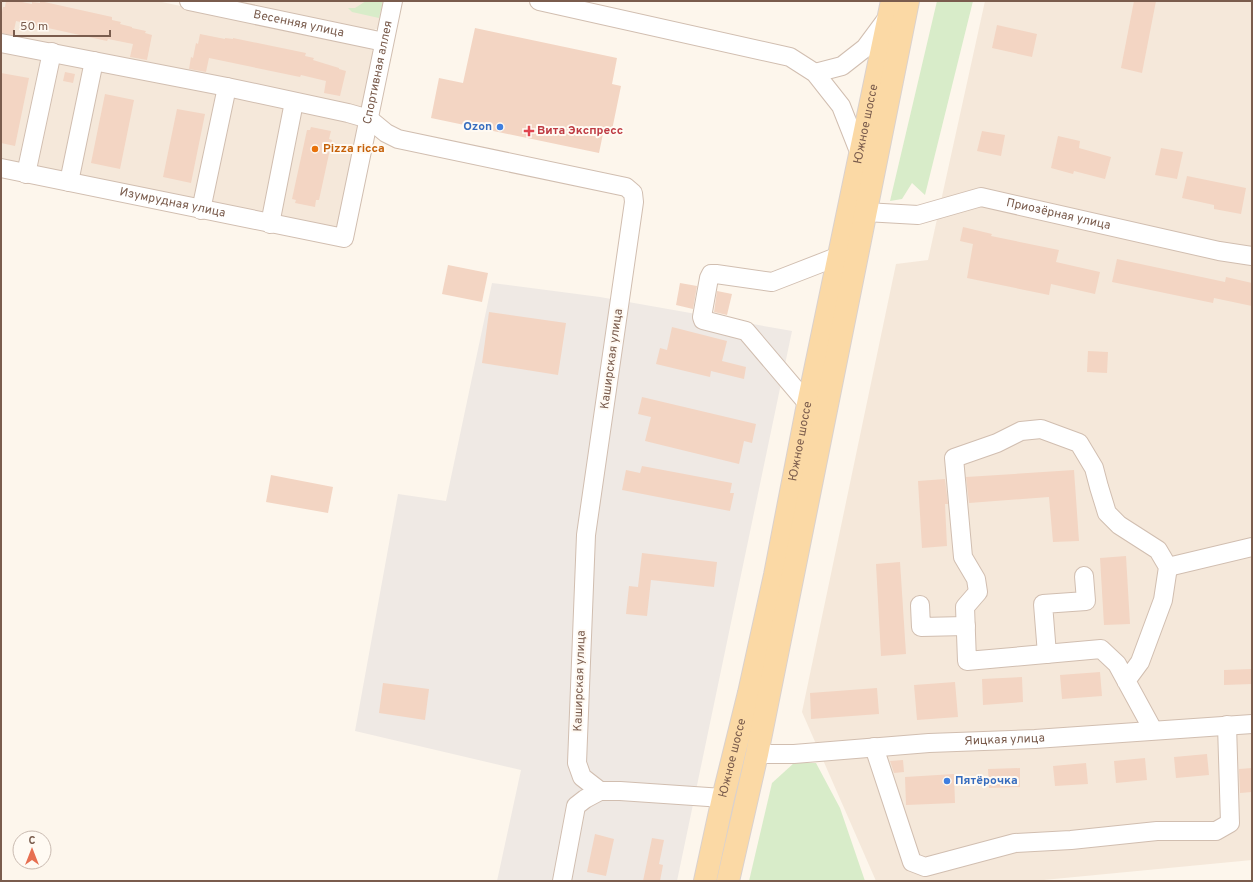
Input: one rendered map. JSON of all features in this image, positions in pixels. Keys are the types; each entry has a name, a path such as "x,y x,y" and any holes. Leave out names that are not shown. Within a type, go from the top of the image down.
{"main road":[{"name":"Южное шоссе","path":"728,881 757,754 908,1"},
{"name":"Южное шоссе","path":"705,881 775,575 808,404 890,8"}],"street":[{"name":"Весенняя улица","path":"189,1 253,8 384,42"},
{"name":"Спортивная аллея","path":"344,238 393,1"},
{"path":"539,1 790,57 815,73 842,106 860,154"},
{"path":"815,73 842,66 865,48 890,8"},
{"path":"1,42 94,62 227,87 369,119"},
{"path":"26,174 52,52"},
{"path":"69,182 94,62"},
{"path":"201,210 227,87"},
{"path":"270,224 294,102"},
{"name":"Каширская улица","path":"369,119 391,137 398,139 626,187 633,193 634,202 586,535 577,763 582,777 600,792"},
{"name":"Изумрудная улица","path":"1,168 344,238"},
{"name":"Приозёрная улица","path":"865,212 918,215 981,197 1219,251 1252,256"},
{"path":"808,404 746,331 703,320 702,317 709,278 711,274 716,274 772,282 839,256"},
{"path":"1126,680 1140,662 1163,600 1168,567 1158,550 1119,526 1107,513 1098,487 1094,468 1079,442 1041,429 1021,431 997,443 954,458 963,557 976,579 978,592 965,607 967,661 1102,649 1117,664 1153,730"},
{"path":"1168,567 1252,547"},
{"path":"1047,654 1043,604 1086,601 1084,576"},
{"path":"920,606 921,627 966,626"},
{"name":"Яицкая улица","path":"757,754 794,754 930,743 1035,739 1252,724"},
{"path":"874,747 912,862 925,866 1015,843 1072,840 1157,831 1216,831 1230,823 1227,725"},
{"path":"562,881 576,806 585,798 600,792 620,791 723,798"}],"shaded area":[{"path":"1,1 157,1 363,44 373,51 375,57 343,219 336,226 330,228 1,160"},
{"path":"230,1 388,1 379,28 371,31"},
{"path":"985,1 1252,1 1252,860 1033,881 876,881 802,712 896,264 928,260"},
{"path":"492,283 600,297 792,331 677,881 497,881 521,770 355,731 398,494 446,501"}],"green space":[{"path":"366,1 383,1 379,18 352,12 348,8 355,8"},
{"path":"937,1 973,1 925,195 912,183 902,199 890,201"},
{"path":"794,763 816,763 840,808 865,881 749,881 772,783"}],"building":[{"path":"6,1 17,1 32,4 32,2 40,3 40,1 112,17 112,20 121,22 120,24 146,31 145,33 152,35 147,60 130,57 133,44 108,39 107,41 16,21 13,35 1,33 1,17"},
{"path":"1134,1 1156,1 1142,73 1121,68"},
{"path":"997,25 1037,34 1032,57 992,48"},
{"path":"475,28 617,58 612,84 621,86 612,130 604,129 599,153 431,118 439,78 463,83"},
{"path":"200,34 225,39 233,38 306,53 305,56 314,58 313,60 346,71 340,96 324,93 326,81 209,58 206,72 189,69 191,57 193,58 196,43 198,44"},
{"path":"65,72 75,74 73,83 63,81"},
{"path":"1,73 29,78 15,146 1,143"},
{"path":"105,94 134,100 120,169 91,163"},
{"path":"177,109 205,114 191,183 163,177"},
{"path":"311,127 331,131 329,139 332,140 319,200 316,200 315,207 295,203 296,200 292,199 307,130 310,130"},
{"path":"982,131 1005,135 1001,156 977,151"},
{"path":"1058,136 1080,141 1079,148 1111,157 1105,179 1074,171 1073,174 1051,168"},
{"path":"1161,148 1183,152 1177,179 1155,175"},
{"path":"1187,176 1246,188 1241,214 1214,209 1214,205 1182,198"},
{"path":"963,227 992,234 991,236 1059,250 1056,262 1100,272 1095,294 1051,284 1049,295 967,278 973,244 960,241"},
{"path":"1117,259 1225,282 1226,277 1252,283 1252,306 1214,298 1213,303 1112,282"},
{"path":"448,265 488,273 482,302 442,294"},
{"path":"680,283 697,286 693,309 676,305"},
{"path":"717,291 732,294 727,315 714,312"},
{"path":"489,312 566,323 558,375 482,363"},
{"path":"672,327 727,341 722,361 746,367 744,379 711,371 710,377 656,364 660,348 667,350"},
{"path":"1088,351 1108,352 1107,373 1087,372"},
{"path":"642,397 756,424 752,443 744,441 739,464 645,441 651,417 638,414"},
{"path":"642,466 732,483 730,493 734,493 730,511 622,490 626,470 640,473"},
{"path":"1074,470 1079,541 1053,542 1049,497 969,503 966,477"},
{"path":"271,475 333,487 328,513 266,502"},
{"path":"945,479 948,504 945,504 947,546 922,548 918,481"},
{"path":"642,553 717,562 714,587 651,580 647,616 626,614 629,586 638,587"},
{"path":"1126,556 1130,624 1104,625 1100,558"},
{"path":"900,562 906,654 881,656 876,564"},
{"path":"1252,669 1252,684 1224,685 1224,670"},
{"path":"1100,672 1102,696 1062,699 1060,675"},
{"path":"1022,677 1023,702 983,705 982,679"},
{"path":"955,682 958,717 917,720 914,685"},
{"path":"383,683 429,689 425,720 379,713"},
{"path":"877,688 879,714 811,719 810,693"},
{"path":"1207,754 1209,775 1176,778 1174,757"},
{"path":"1145,758 1147,780 1116,783 1114,761"},
{"path":"903,760 904,772 894,773 890,761"},
{"path":"1086,763 1088,784 1055,786 1053,766"},
{"path":"1020,768 1020,787 989,788 988,769"},
{"path":"1252,768 1252,792 1240,793 1239,769"},
{"path":"954,774 955,803 906,805 905,777"},
{"path":"595,834 614,839 606,876 587,872"},
{"path":"652,838 664,840 659,864 663,865 660,881 643,881"}],"place":[{"name":"Ozon","path":"500,127"},
{"name":"Вита Экспресс","path":"529,131"},
{"name":"Pizza ricca","path":"315,149"},
{"name":"Пятёрочка","path":"947,781"}]}
